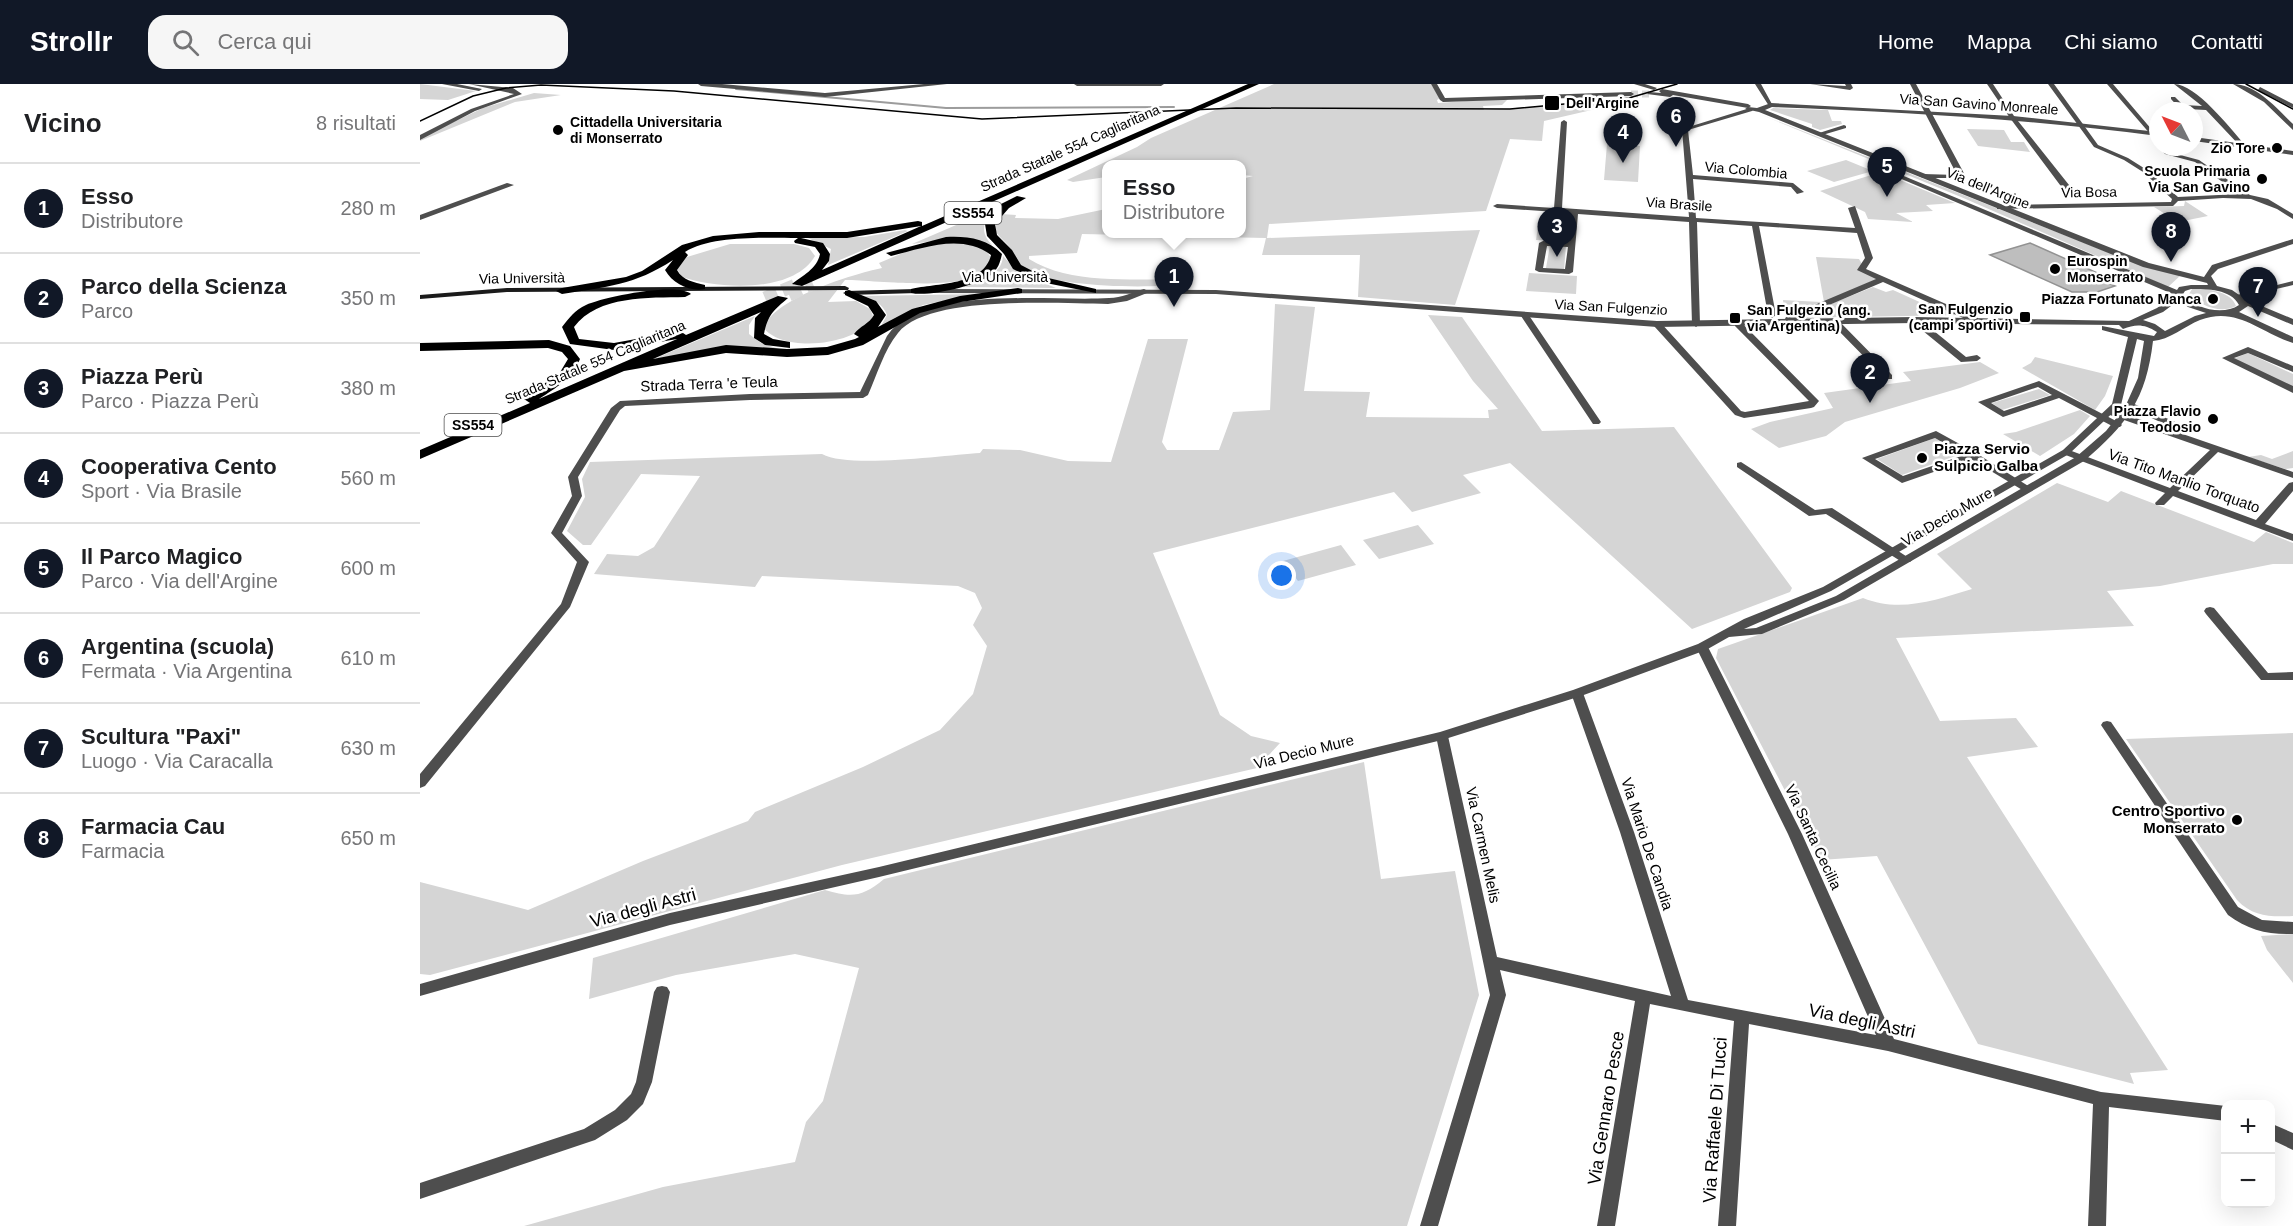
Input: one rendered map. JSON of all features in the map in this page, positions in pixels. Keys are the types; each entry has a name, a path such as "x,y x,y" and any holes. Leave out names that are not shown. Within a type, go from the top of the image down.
{"highway":[{"name":"Strada Statale 554 Cagliaritana","path":"804,283 967,210 1267,84"},
{"name":"Strada Statale 554 Cagliaritana","path":"804,283 870,259 1076,168 1252,85"},
{"path":"1076,168 1078,172 1005,206 990,224 992,236 1008,252 1017,267 1040,279 1092,291"},
{"path":"562,291 637,277 686,247 713,239 759,235 870,233 904,228 952,212 967,210"},
{"path":"704,290 673,276 671,270 675,262 690,251 732,241 799,240 819,245 825,254 824,261 804,283"},
{"path":"870,259 932,242 952,240 974,242 990,247 997,254 997,261 990,271 974,279 915,291"},
{"name":"Strada Statale 554 Cagliaritana","path":"420,455 782,298 761,318 758,335 769,342 805,348 843,342 873,326 880,315 871,302 847,291"},
{"path":"621,368 726,350 787,354 828,351 860,342 916,310 960,299 1018,291"},
{"path":"684,334 624,346 599,346 574,341 570,337 568,327 579,314 613,300 637,296 685,294"},
{"name":"Strada Statale 554 Cagliaritana","path":"420,448 765,298"},
{"path":"421,348 532,343 556,345 566,349 574,359 570,371 525,403"}],"main road":[{"name":"Via Università","path":"420,297 507,290 915,291"},
{"name":"Via Università","path":"660,291 685,294 704,290"}],"street":[{"path":"445,84 483,89 490,94"},
{"path":"472,84 518,93"},
{"path":"700,84 825,95 944,84"},
{"path":"1077,84 1161,84"},
{"path":"1434,84 1443,100 1514,94 1630,94"},
{"path":"1637,84 1652,91 1755,109"},
{"path":"1758,84 1771,105"},
{"path":"1813,84 1849,86"},
{"path":"1913,84 1962,177 1923,176"},
{"path":"1990,84 2012,117 2066,187"},
{"path":"2050,84 2096,146 2126,159 2145,171 2176,199"},
{"path":"2110,84 2149,127"},
{"path":"2177,84 2207,108 2242,146"},
{"path":"2236,84 2261,97 2293,128"},
{"path":"2251,84 2293,106"},
{"path":"1662,91 1689,97"},
{"path":"420,132 487,97 503,92 518,93"},
{"path":"420,138 472,110 513,98 518,93"},
{"path":"2173,98 2177,102"},
{"name":"Via San Gavino Monreale","path":"1688,177 1685,129 1771,105 2012,117 2149,133"},
{"path":"2203,108 2207,108"},
{"name":"Via dell'Argine","path":"2180,295 1754,114 1755,109 2146,266 2212,285"},
{"path":"2284,118 2293,119"},
{"path":"1558,209 1564,122"},
{"path":"1820,134 1844,127"},
{"path":"2203,140 2293,153"},
{"path":"2169,156 2174,163"},
{"path":"2182,156 2197,161 2247,196 2271,200 2293,217"},
{"path":"1688,177 1696,324"},
{"name":"Via Colombia","path":"1688,177 1793,185 1800,192"},
{"path":"420,218 510,185"},
{"name":"Via Bosa","path":"2000,207 2173,204 2176,199 2247,196"},
{"name":"Via Brasile","path":"1497,206 1859,231"},
{"path":"1852,208 1869,258 1861,270 1975,320"},
{"path":"1572,245 1543,243 1539,270 1569,272 1572,245 1575,211"},
{"path":"1755,223 1772,315"},
{"path":"2212,285 2209,271 2215,267 2293,241"},
{"path":"1791,323 1790,319 1883,279"},
{"path":"2240,299 2293,283"},
{"path":"2293,322 2212,285 2182,289 2180,295 2194,306 2227,312 2293,340"},
{"name":"Via Università","path":"915,291 1160,291"},
{"name":"Strada Terra 'e Teula","path":"420,783 566,605 583,562 556,533 577,496 573,477 616,408 623,404 726,398 863,395 897,328 936,309 958,304 989,302 1108,301 1124,299 1140,291"},
{"name":"Via San Fulgenzio","path":"1160,291 1248,294 1657,324 1915,320 2062,321 2129,332"},
{"name":"Via San Fulgenzio","path":"2062,321 2129,332 2180,295"},
{"path":"2081,324 2107,332 2129,332 2154,338 2180,325 2242,308 2240,299"},
{"path":"1525,316 1596,422"},
{"path":"1915,320 1964,360 1977,358"},
{"path":"1835,322 1889,377"},
{"path":"1657,324 1738,413 1744,415 1811,405 1814,401 1738,324"},
{"path":"2129,332 2153,326 2162,332 2154,338"},
{"name":"Via Decio Mure","path":"879,872 1442,736 1577,693 1702,647 1728,635 1748,622 1827,589 1891,550 2015,483 2066,452 2107,416 2116,405 2129,332"},
{"name":"Via Decio Mure","path":"1728,635 1758,631 1840,598 2080,459 2125,417 2132,406 2154,338"},
{"path":"2293,369 2248,350 2226,358 2293,390"},
{"path":"2060,395 2003,414 1983,402 2038,384 2107,416 2117,425"},
{"path":"2132,406 2216,448 2293,475"},
{"path":"2107,416 2125,417 2192,436"},
{"path":"1972,455 1902,480 1867,458 1936,434 1972,455 2015,483 2028,489"},
{"path":"2160,503 2216,448"},
{"name":"Via Tito Manlio Torquato","path":"2066,452 2293,538"},
{"path":"1742,465 1813,514 1828,510 1906,560"},
{"path":"2258,525 2293,485"},
{"path":"2210,610 2265,677 2293,676"},
{"name":"Via Santa Cecilia","path":"1702,647 1795,834 1888,1044"},
{"name":"Via Mario De Candia","path":"1577,693 1627,832 1682,1005"},
{"path":"2107,725 2233,911 2258,926 2272,929 2293,928"},
{"name":"Via Carmen Melis","path":"1429,1226 1498,995 1442,736"},
{"name":"Via degli Astri","path":"420,990 670,920 879,872"},
{"name":"Via degli Astri","path":"1492,962 1682,1005 1888,1044 2101,1099 2221,1113"},
{"path":"420,1191 589,1136 621,1115 637,1100 644,1082 662,992"},
{"name":"Via Gennaro Pesce","path":"1606,1226 1644,996"},
{"name":"Via Raffaele Di Tucci","path":"1727,1226 1742,1017"},
{"path":"2097,1226 2101,1099"},
{"path":"2275,1132 2293,1142"}],"shaded area":[{"path":"420,84 476,91 448,100 420,99"},
{"path":"1274,84 1431,84 1440,98 1437,100 1438,103 1509,98 1502,105 1483,106 1484,110 1635,100 1544,121 1542,141 1510,139 1486,211 1269,224 1267,238 1480,230 1455,305 1358,297 1360,255 1262,255 1266,238 1246,238 1246,178 1253,176 1246,175 1246,160 1109,160 1151,138"},
{"path":"534,93 561,95 515,102 420,141 420,138 483,108"},
{"path":"1773,108 1828,110 1832,121 1841,121 1842,124 1820,130 1812,127 1812,124 1770,110"},
{"path":"1757,113 2145,267 2181,275 2168,287 1961,197"},
{"path":"1967,129 2004,130 2011,142 2024,142 2030,152 1978,146"},
{"path":"1607,144 1640,146 1638,182 1604,180"},
{"path":"1846,160 1873,171 1834,182 1807,171"},
{"path":"1102,164 1102,178 1073,182 1067,180"},
{"path":"1881,172 1955,203 1926,205 1933,211 1896,213 1913,222 1868,219 1865,212 1820,191"},
{"path":"2185,201 2208,216 2178,222 2154,207 2184,206"},
{"path":"998,207 984,225 985,235 992,245 954,238 912,244"},
{"path":"1102,210 1102,234 1082,234 1077,253 1029,256 1029,259 1045,267 1082,277 1177,280 1181,284 1166,286 1102,285 1039,276 1023,268 996,230 1001,214 1016,215 1015,218 1058,219"},
{"path":"1538,226 1568,228 1567,241 1536,240"},
{"path":"908,231 828,265 831,249 808,238 864,237"},
{"path":"940,243 976,246 987,252 991,258 984,271 973,277 957,281 918,283 845,280 828,302 856,301 870,309 873,316 865,326 853,334 837,340 820,343 786,341 773,336 763,327 783,306 799,297 834,282 882,268 879,263 910,250"},
{"path":"730,244 794,244 809,248 815,256 804,268 790,277 773,283 754,285 734,286 697,281 682,277 677,269 687,257"},
{"path":"1550,245 1566,246 1564,270 1546,268"},
{"path":"1003,256 1019,273 1056,288 964,287 963,285 994,273 1002,263"},
{"path":"1816,257 1859,259 1867,273 1879,278 1824,302"},
{"path":"1529,273 1577,276 1576,294 1526,291"},
{"path":"1873,287 1886,292 1893,290 1924,304 1932,301 1961,315 1796,318"},
{"path":"2199,288 2226,295 2234,301 2236,306 2224,309 2211,308 2189,294 2192,289"},
{"path":"978,294 923,305 881,326 887,315 885,311 878,303 864,296"},
{"path":"1783,300 1821,302 1785,316"},
{"path":"1275,304 1315,307 1304,391 1370,392 1366,417 1489,418 1488,410 1498,409 1473,381 1428,315 1462,317 1542,431 1674,427 1792,588 1790,592 1692,629 1510,463 1463,475 1481,493 1412,512 1394,492 1153,553 1220,715 1251,736 1280,743 1257,768 842,865 430,975 420,974 420,882 528,910 643,861 748,821 755,812 863,767 940,730 973,694 987,646 973,625 982,608 975,593 958,586 762,576 755,587 594,574 607,554 638,556 654,547 700,476 641,474 591,545 583,545 567,531 585,497 582,479 590,462 822,454 835,458 875,461 980,453 983,449 1020,450 1068,461 1111,462 1148,339 1188,339 1162,442 1167,450 1219,450 1233,412 1270,410"},
{"path":"755,316 749,325 749,334 761,343 785,351 733,348 654,359"},
{"path":"2248,353 2293,374 2293,387 2233,359"},
{"path":"2035,357 2113,376 2105,396 2095,410 2022,368 2031,363"},
{"path":"1980,362 1999,373 1960,388 1845,422 1826,436 1779,448 1751,429 1770,422 1833,408 1824,393 1911,381 1903,372"},
{"path":"2039,389 2050,395 2002,410 1992,403"},
{"path":"2080,410 2090,416 2074,434 2040,456 2003,434 2016,432"},
{"path":"1935,438 1961,454 1902,475 1877,459"},
{"path":"2293,451 2293,468 2285,469 2248,457 2261,455 2272,459"},
{"path":"2057,483 2108,502 2121,491 2254,542 2266,532 2293,543 2293,564 2273,564 2160,586 2107,591 2134,626 1896,638 1940,721 2016,718 2038,747 1967,757 2168,1070 2130,1073 2134,1084 1978,1044 1877,856 1821,860 1716,658 1718,649 1863,598 1904,605 1931,601 1972,589 1937,554"},
{"path":"1418,525 1434,544 1379,559 1363,540"},
{"path":"1341,545 1356,565 1298,581 1283,561"},
{"name":"Centro Sportivo Monserrato","path":"2293,733 2293,916 2270,916 2249,910 2237,900 2126,739"},
{"path":"1364,762 1381,879 1455,871 1479,995 1407,1226 524,1226 663,1187 795,1162 806,1122 823,1101 859,968 795,954 676,975 589,999 593,958 825,890 856,894 884,879"},
{"path":"2293,934 2293,983 2267,950 2261,936"}],"building":[{"name":"Eurospin Monserrato","path":"2030,243 2111,279 2103,281 2115,286 2097,292 2072,292 1990,255"}],"waterway":[{"path":"736,89 946,108 1174,107"}],"tunnel":[{"path":"1631,94 1650,94"},
{"path":"765,298 798,284"},
{"path":"789,295 813,284"}],"tram line":[{"path":"420,121 473,96 506,88 541,85 674,91 982,119 1236,108 1510,109 1629,98 1677,84"},
{"path":"2246,84 2293,109"}],"place":[{"name":"Dell'Argine","path":"1552,103"},
{"name":"Cittadella Universitaria di Monserrato","path":"558,130"},
{"name":"Argentina (scuola)","path":"1676,147"},
{"name":"Zio Tore","path":"2277,148"},
{"name":"Cooperativa Cento","path":"1623,163"},
{"name":"Scuola Primaria Via San Gavino","path":"2262,179"},
{"name":"Il Parco Magico","path":"1887,197"},
{"name":"Piazza Perù","path":"1557,257"},
{"name":"Farmacia Cau","path":"2171,262"},
{"name":"Eurospin Monserrato","path":"2055,269"},
{"name":"Piazza Fortunato Manca","path":"2213,299"},
{"name":"Esso","path":"1174,307"},
{"name":"San Fulgenzio (campi sportivi)","path":"2025,317"},
{"name":"Scultura \"Paxi\"","path":"2258,317"},
{"name":"San Fulgezio (ang. via Argentina)","path":"1735,318"},
{"name":"Parco della Scienza","path":"1870,403"},
{"name":"Piazza Flavio Teodosio","path":"2213,419"},
{"name":"Piazza Servio Sulpicio Galba","path":"1922,458"},
{"name":"Centro Sportivo Monserrato","path":"2237,820"}]}
